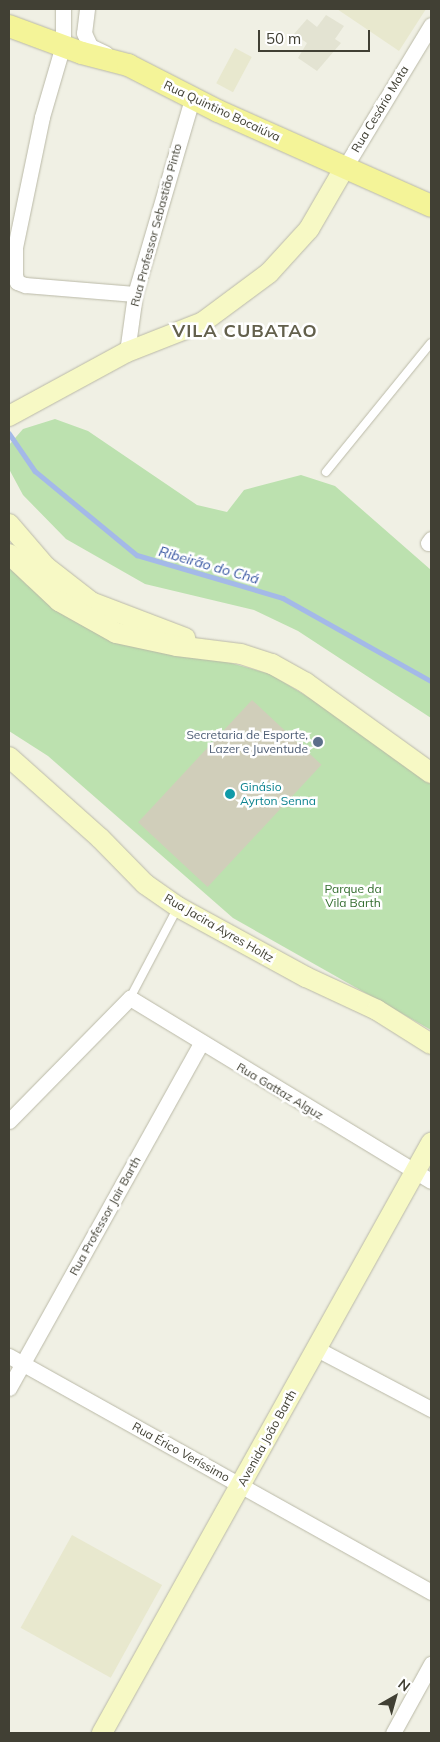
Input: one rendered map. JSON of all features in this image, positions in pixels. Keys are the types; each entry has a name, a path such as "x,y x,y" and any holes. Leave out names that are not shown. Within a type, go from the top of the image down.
{"main road":[{"name":"Rua Quintino Bocaiúva","path":"9,26 62,45 128,65 192,99 431,206"},
{"path":"9,416 41,401 127,352 203,322 270,273 309,229 345,167"},
{"path":"9,524 46,567 91,602 207,649"},
{"path":"9,554 39,584 87,620 116,633 140,639 252,656 291,674 431,773"},
{"name":"Rua Jacira Ayres Holtz","path":"9,757 100,838 145,884 178,907 306,977 377,1010 431,1044"},
{"name":"Avenida João Barth","path":"102,1733 317,1349 423,1177 431,1143"}],"street":[{"path":"87,9 83,28 90,46 128,65"},
{"path":"34,35 43,34 61,11"},
{"path":"61,11 62,45 42,117 15,247 17,282 135,294"},
{"name":"Rua Cesário Mota","path":"345,167 431,25"},
{"name":"Rua Professor Sebastião Pinto","path":"127,352 135,294 192,99"},
{"path":"9,1121 130,998"},
{"name":"Rua Gattaz Alguz","path":"130,998 423,1177"},
{"name":"Rua Professor Jair Barth","path":"9,1388 201,1043"},
{"path":"317,1349 431,1409"},
{"name":"Rua Érico Veríssimo","path":"9,1356 431,1592"},
{"path":"393,1733 431,1664"}],"lane":[{"path":"326,472 431,342"},
{"path":"130,998 178,907"}],"shaded area":[{"path":"337,9 426,9 399,51"},
{"path":"326,15 344,26 335,39 341,43 317,71 298,58 307,43 294,34 307,19 317,27"},
{"path":"235,48 252,57 233,92 216,83"},
{"path":"72,1535 162,1585 111,1678 21,1628"}],"green space":[{"path":"55,419 88,431 197,505 227,512 244,490 301,475 335,486 431,570 431,718 298,631 254,610 145,584 66,539 23,495 9,469 9,445 23,429"},
{"name":"Parque da Vila Barth","path":"9,566 26,584 73,619 270,674 378,739 431,777 431,1030 233,918 48,756 9,731"}],"building":[{"name":"Ginásio Ayrton Senna","path":"252,700 321,765 208,887 138,822"}],"waterway":[{"name":"Ribeirão do Chá","path":"9,433 35,471 137,555 283,598 431,681"}],"place":[{"name":"Secretaria de Esporte, Lazer e Juventude","path":"318,742"},
{"name":"Ginásio Ayrton Senna","path":"230,794"}],"district":[{"name":"VILA CUBATAO","path":"245,331"}]}
